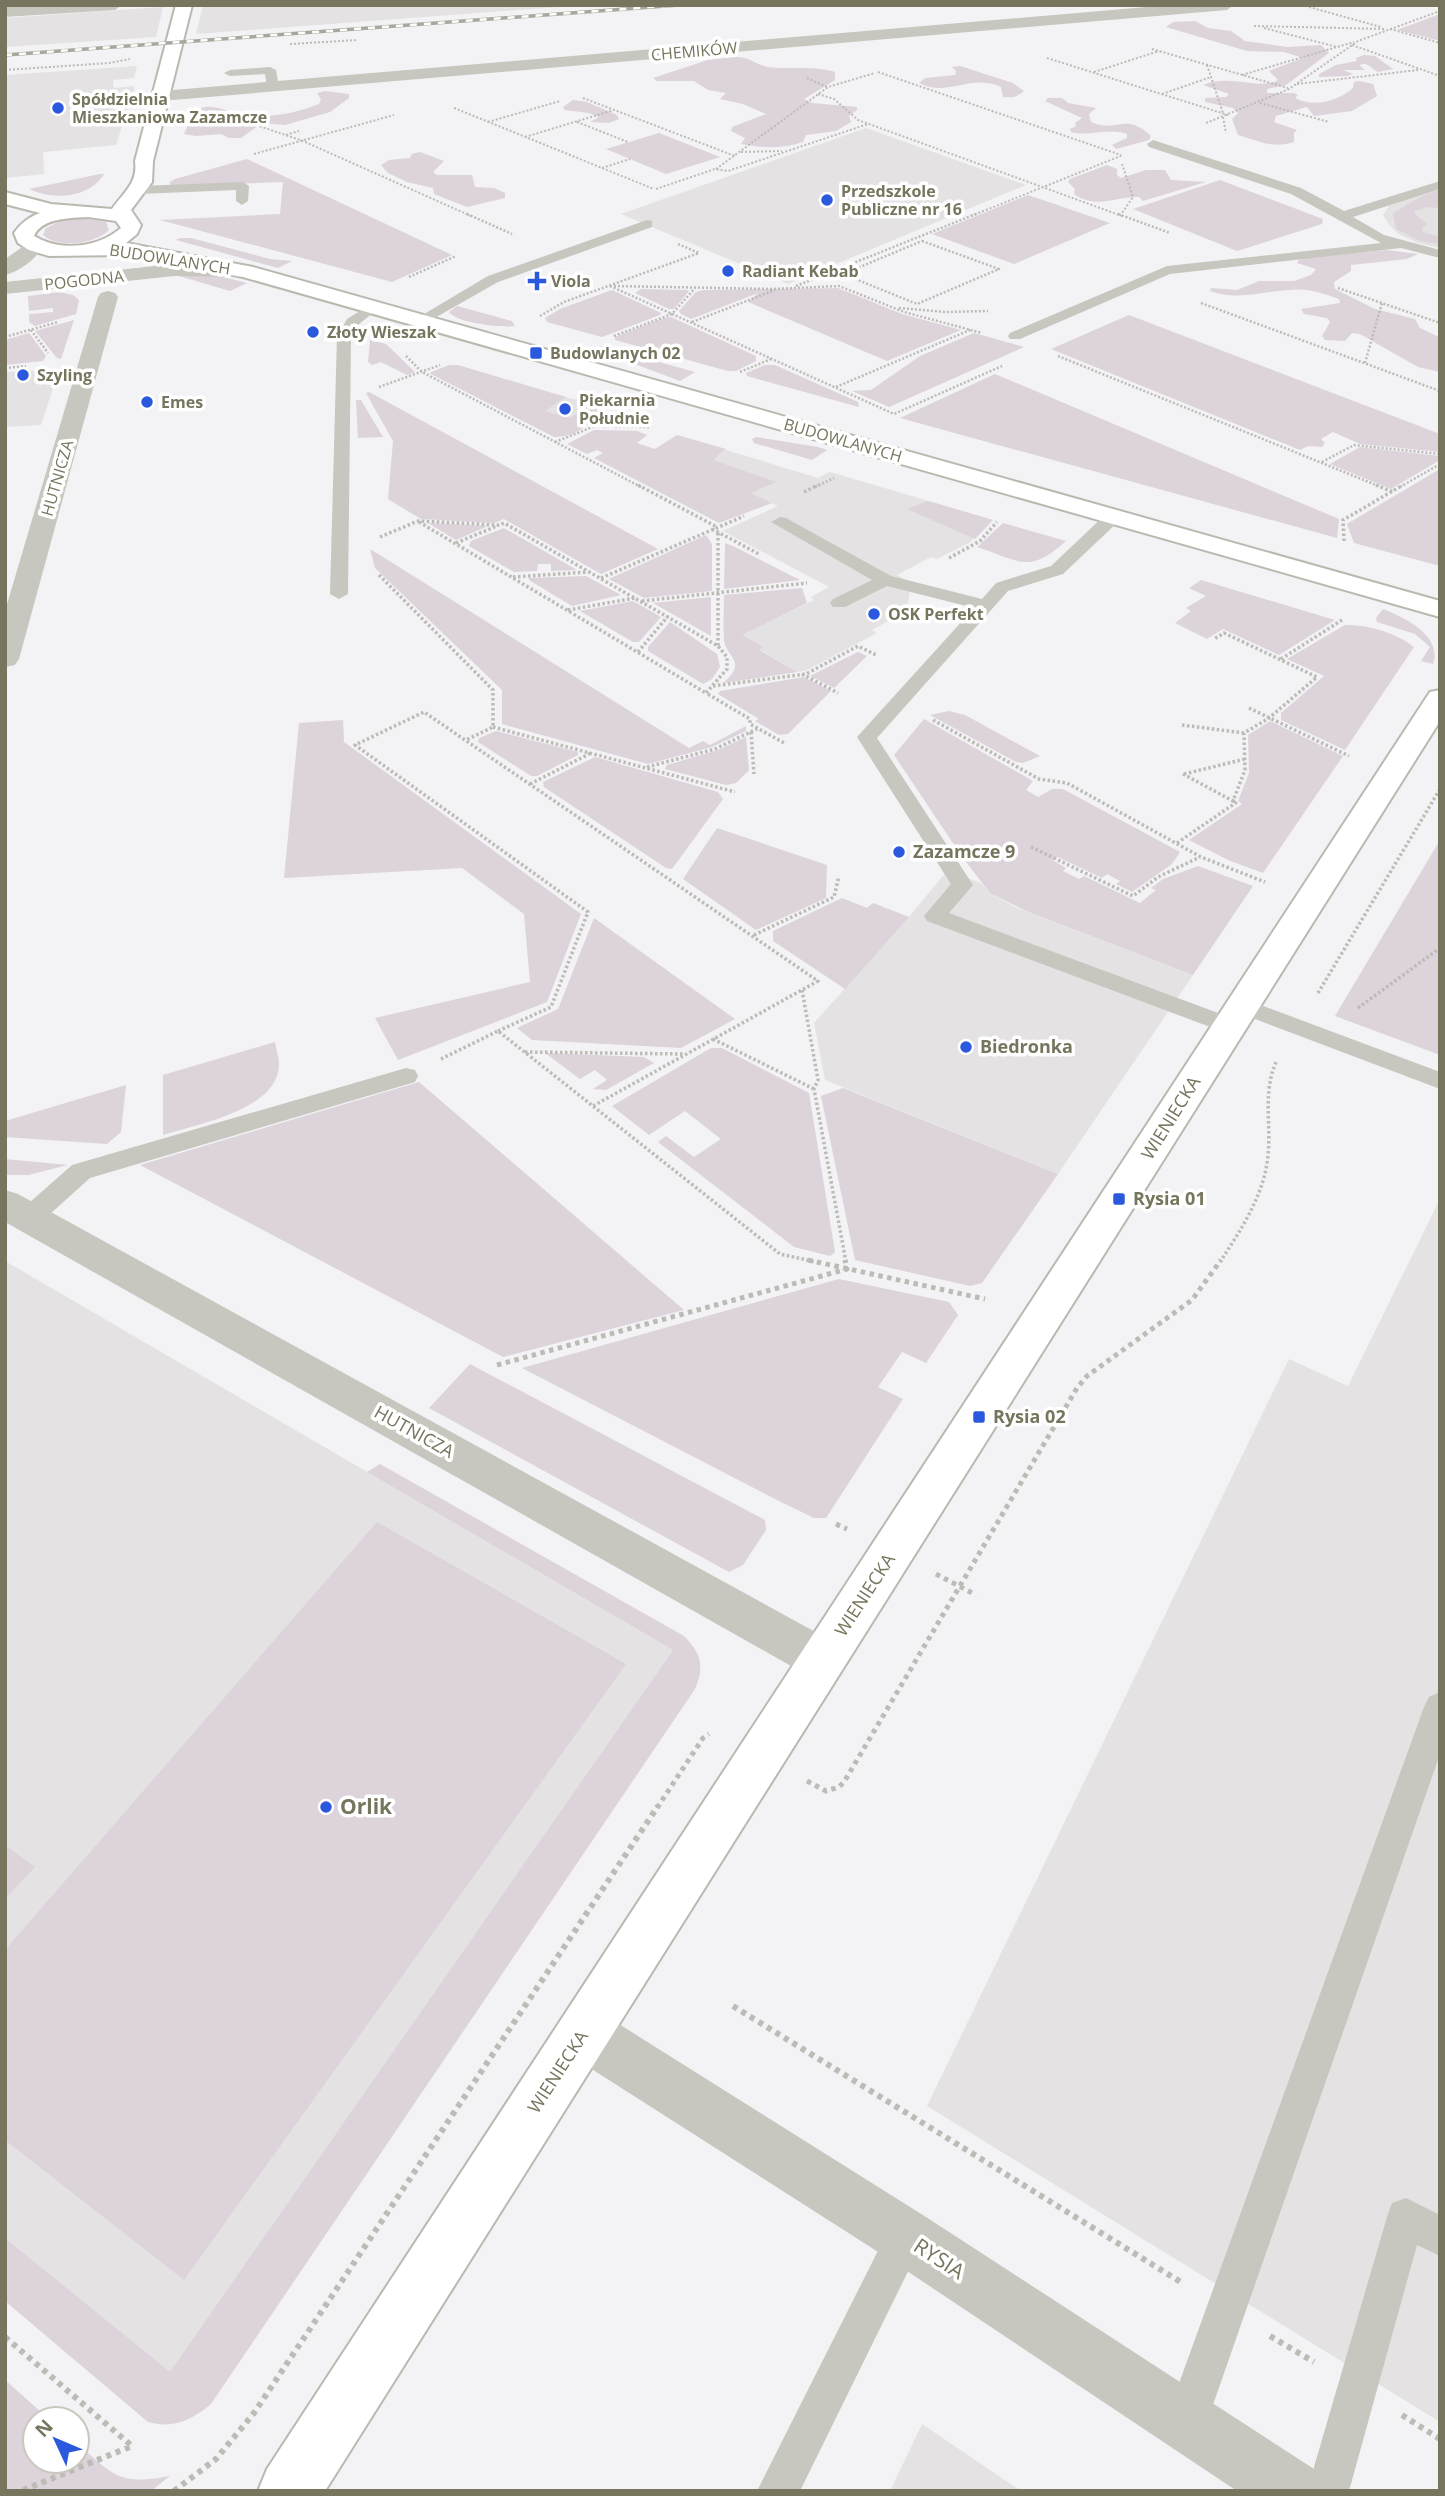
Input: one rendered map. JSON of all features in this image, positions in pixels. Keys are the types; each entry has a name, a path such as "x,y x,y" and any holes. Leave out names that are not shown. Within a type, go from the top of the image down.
{"street":[{"path":"5,12 115,5"},
{"path":"87,249 116,241 126,223 121,210 139,190 147,173 144,161 184,5"},
{"name":"CHEMIKÓW","path":"161,96 1227,5"},
{"path":"5,212 22,219 30,236 47,217 93,205 144,161"},
{"name":"BUDOWLANYCH","path":"5,198 51,210 101,211 126,223 147,238 200,251 246,271"},
{"name":"BUDOWLANYCH","path":"30,236 47,249 127,248 246,271 1440,610"},
{"name":"POGODNA","path":"5,269 31,250 30,236"},
{"name":"POGODNA","path":"5,281 87,249"},
{"name":"POGODNA","path":"5,288 174,270 246,271"},
{"name":"HUTNICZA","path":"5,659 108,297"},
{"name":"WIENIECKA","path":"289,2491 1440,698"},
{"name":"HUTNICZA","path":"18,1211 822,1660"},
{"name":"RYSIA","path":"584,2033 906,2237 1292,2491"}],"lane":[{"path":"230,73 270,70 273,87"},
{"path":"1153,144 1296,191 1379,238 1397,245 1440,254"},
{"path":"1342,216 1440,185"},
{"path":"139,190 243,186 242,201"},
{"path":"421,320 494,279 647,225"},
{"path":"1015,337 1167,270 1397,245"},
{"path":"339,594 344,336 352,322 373,307"},
{"path":"1113,517 1057,570 1002,587 867,737 962,885 935,916 1236,1016 1297,1027 1440,1081"},
{"path":"780,522 885,580 985,605"},
{"path":"839,603 885,580"},
{"path":"18,1211 80,1171 406,1076"},
{"path":"1186,2422 1440,1707"},
{"path":"1328,2491 1406,2217 1440,2237"},
{"path":"778,2491 906,2237"}],"path":[{"path":"1308,6 1440,43"},
{"path":"1083,18 1104,34 1289,89"},
{"path":"1243,25 1390,29"},
{"path":"1256,26 1337,47"},
{"path":"1242,75 1358,41"},
{"path":"1352,45 1440,76"},
{"path":"1093,72 1160,51"},
{"path":"1041,56 1228,115"},
{"path":"5,71 109,63 131,58"},
{"path":"1207,65 1223,113"},
{"path":"716,169 828,87 891,68"},
{"path":"1295,85 1418,70"},
{"path":"878,72 1120,156 1133,191 1133,197 1120,216"},
{"path":"1161,94 1211,78"},
{"path":"818,94 836,100 858,120 1120,216 1252,260"},
{"path":"577,96 735,156"},
{"path":"1260,102 1329,122"},
{"path":"451,107 654,190"},
{"path":"525,137 615,110"},
{"path":"252,155 401,113"},
{"path":"576,122 628,142"},
{"path":"250,124 303,141 516,236"},
{"path":"285,135 299,131"},
{"path":"741,152 791,150"},
{"path":"601,168 630,159"},
{"path":"836,270 843,274 917,304 999,269 922,241 843,274"},
{"path":"533,320 564,302 699,253"},
{"path":"610,286 839,286 891,307 982,333"},
{"path":"610,286 894,414"},
{"path":"1332,286 1440,323"},
{"path":"608,338 672,314 695,287"},
{"path":"691,322 779,288"},
{"path":"1196,301 1440,389"},
{"path":"1365,363 1382,303"},
{"path":"891,307 946,313 1078,309"},
{"path":"31,330 50,356"},
{"path":"836,387 970,330"},
{"path":"401,351 422,372 717,527"},
{"path":"1054,354 1393,492"},
{"path":"734,376 772,358"},
{"path":"374,389 444,364"},
{"path":"5,368 26,366"},
{"path":"595,426 603,412 614,404"},
{"path":"555,442 595,426 660,427"},
{"path":"1321,463 1354,445 1440,454"},
{"path":"1340,548 1344,543 1343,520 1440,464"},
{"path":"799,494 835,478"},
{"path":"600,578 755,512"},
{"path":"914,589 918,582 911,578 973,546 1002,517"},
{"path":"418,521 750,719 750,724 786,744"},
{"path":"375,539 418,521 499,525"},
{"path":"456,544 504,523 668,616 724,652 728,662 724,675 706,693"},
{"path":"718,533 718,646"},
{"path":"371,566 494,691 494,727"},
{"path":"512,577 590,572"},
{"path":"641,601 813,582"},
{"path":"567,610 635,598"},
{"path":"638,652 668,616"},
{"path":"1281,659 1347,617"},
{"path":"1182,725 1244,733 1269,718 1317,677 1224,632 1213,639"},
{"path":"712,686 802,674 858,646 876,655"},
{"path":"802,674 838,692"},
{"path":"899,701 1039,779 1067,783 1201,857 1265,882"},
{"path":"1249,708 1349,756"},
{"path":"406,1076 551,1007 588,912 355,745 424,712 818,981 593,1106"},
{"path":"466,740 494,727 735,792"},
{"path":"646,767 715,749 758,728"},
{"path":"751,732 754,774"},
{"path":"1233,801 1245,770 1244,733"},
{"path":"530,784 592,752"},
{"path":"1177,843 1237,802 1183,775 1245,759"},
{"path":"799,1776 827,1791 844,1782 1077,1388 1087,1376 1192,1300 1205,1286 1261,1189 1268,1164 1266,1085 1271,1070 1440,789"},
{"path":"1031,848 1133,896 1158,877 1201,857"},
{"path":"754,935 834,897 839,876"},
{"path":"1357,1009 1440,948"},
{"path":"802,990 818,1080 814,1089 847,1269"},
{"path":"498,1031 780,1254 985,1299"},
{"path":"713,1039 814,1089"},
{"path":"524,1052 686,1054"},
{"path":"497,1364 847,1269"},
{"path":"174,2491 216,2459 254,2413 703,1738 719,1733"},
{"path":"733,2006 1440,2439"},
{"path":"5,2337 132,2446 20,2491"}],"shaded area":[{"path":"203,5 585,5 196,34"},
{"path":"163,7 156,37 5,47 5,18"},
{"path":"1440,14 1440,41 1397,30"},
{"path":"1195,21 1208,28 1231,31 1245,41 1287,47 1321,45 1329,53 1286,85 1267,89 1267,93 1294,93 1298,95 1295,98 1302,101 1318,103 1340,96 1353,88 1354,82 1359,81 1373,84 1377,96 1352,111 1314,116 1307,107 1276,116 1274,122 1297,130 1294,133 1294,142 1273,144 1238,135 1232,119 1238,113 1233,108 1205,102 1205,98 1226,97 1229,94 1203,85 1223,81 1271,83 1278,80 1269,71 1303,58 1284,52 1247,51 1166,27 1173,22"},
{"path":"1364,55 1375,56 1393,69 1378,72 1362,64 1359,65 1365,70 1343,70 1353,74 1348,76 1319,77 1319,74 1336,65 1357,61 1356,58"},
{"path":"737,57 768,67 835,72 835,80 804,99 812,103 857,107 849,116 851,122 836,131 806,135 803,142 788,146 741,144 745,138 731,131 732,127 766,114 743,104 720,99 726,93 708,90 694,81 657,81 653,78 708,60"},
{"path":"137,66 134,78 113,80 114,88 135,86 116,145 43,152 44,174 5,178 5,75"},
{"path":"960,66 1013,83 1024,91 1017,96 1003,97 1001,87 990,83 940,88 919,83 925,78 955,75 956,71 952,67"},
{"path":"325,91 349,94 349,98 330,112 285,125 262,123 241,138 229,138 221,134 184,134 189,123 195,119 190,116 205,107 253,117 278,115 319,104 321,99 317,93"},
{"path":"1048,98 1062,98 1068,103 1096,108 1089,114 1091,122 1108,126 1134,125 1151,136 1149,140 1116,149 1112,145 1127,138 1127,134 1112,131 1071,132 1070,129 1082,118 1045,101"},
{"path":"573,100 587,102 617,115 619,119 609,123 590,122 599,117 565,110 563,107"},
{"name":"Przedszkole Publiczne nr 16","path":"866,128 1026,185 788,284 621,214"},
{"path":"659,133 720,157 666,174 606,149"},
{"path":"420,152 444,161 433,172 437,175 472,175 475,187 494,188 505,193 505,198 467,207 434,194 433,188 407,182 388,173 381,165 389,160 410,158 412,154"},
{"path":"247,159 452,255 392,282 160,220 280,214 283,182 170,186 170,182 175,179"},
{"path":"1107,165 1117,169 1117,175 1121,178 1146,170 1165,170 1171,180 1206,182 1143,201 1139,197 1130,197 1098,202 1082,199 1074,194 1075,189 1068,182 1070,179"},
{"path":"104,174 80,193 59,196 29,189"},
{"path":"1220,180 1323,219 1322,224 1237,251 1133,209"},
{"path":"1440,183 1440,248 1418,243 1400,235 1390,226 1383,215 1389,206 1379,200"},
{"path":"1440,190 1440,208 1428,207 1415,211 1415,214 1427,224 1422,228 1423,232 1440,237 1440,244 1420,241 1396,229 1393,214 1423,196"},
{"path":"1028,195 1110,223 1014,264 932,234"},
{"path":"81,218 106,222 109,230 95,239 77,243 58,242 43,235 46,228 60,221"},
{"path":"191,238 270,259 292,261 278,268 176,240"},
{"path":"1387,250 1418,254 1407,259 1351,265 1351,271 1334,282 1335,289 1375,309 1415,319 1420,328 1439,337 1440,372 1418,367 1360,334 1352,333 1345,341 1325,340 1322,336 1330,322 1327,318 1304,314 1301,309 1340,303 1339,299 1304,290 1240,295 1210,291 1211,288 1237,290 1259,281 1294,281 1311,275 1316,269 1297,263 1309,257"},
{"path":"207,273 247,283 230,291 172,274"},
{"path":"838,288 902,314 961,330 887,361 748,302 758,293 691,319 679,311 696,292 703,290"},
{"path":"641,289 689,291 674,309 669,309 635,293"},
{"path":"612,290 661,313 602,337 547,322 545,318 560,309"},
{"path":"60,292 73,295 79,300 76,314 35,326 29,322 29,314 53,312 53,308 29,311 28,296"},
{"path":"457,306 512,321 515,326 490,325 461,319 449,312"},
{"path":"1129,315 1440,434 1440,452 1360,444 1333,432 1321,439 1325,443 1322,447 1308,446 1300,450 1051,349"},
{"path":"671,317 756,356 756,361 736,371 728,371 615,340 615,337"},
{"path":"74,320 61,359 57,358 35,331"},
{"path":"29,333 46,356 43,361 5,365 5,340"},
{"path":"974,333 1024,347 889,407 852,391 871,390 920,356"},
{"path":"370,340 386,344 415,372 407,375 381,362 372,365 368,362"},
{"path":"601,346 695,372 680,381 592,348"},
{"path":"449,365 458,365 566,397 545,411 570,418 592,404 602,410 576,432 554,437 429,373"},
{"path":"765,365 775,365 858,402 859,407 747,376 746,373"},
{"path":"59,370 41,425 5,427 5,372"},
{"path":"995,374 1339,519 1337,538 900,418"},
{"path":"369,392 658,549 601,574 504,519 494,523 421,519 388,499 393,441 366,393"},
{"path":"566,397 592,404 570,419 544,411"},
{"path":"356,400 361,400 383,437 358,438"},
{"path":"594,430 637,431 647,435 637,443 655,449 677,435 726,449 713,460 776,482 751,493 772,503 719,523 594,458 603,453 597,450 587,454 567,444"},
{"path":"756,437 827,450 812,460 754,443 752,439"},
{"path":"1360,447 1440,456 1440,460 1391,489 1330,464"},
{"path":"726,450 818,478 830,472 993,520 969,543 937,559 931,557 897,575 911,583 908,603 894,611 895,617 872,630 877,633 805,671 797,672 758,649 741,635 814,600 811,597 829,587 723,531 778,506 751,493 775,482 712,460"},
{"path":"1440,469 1440,566 1354,543 1347,524"},
{"path":"928,501 993,520 975,539 907,509"},
{"path":"428,523 488,526 456,540"},
{"path":"1003,523 1066,541 1053,552 1033,562 1014,560 977,547"},
{"path":"504,528 577,570 551,571 551,564 538,564 537,571 514,572 469,546 471,541"},
{"path":"706,535 712,544 712,591 644,598 609,579"},
{"path":"725,543 733,546 800,580 724,589"},
{"path":"370,549 689,748 703,741 710,745 746,726 746,731 712,747 648,764 502,724 502,690 375,568"},
{"path":"586,576 621,595 572,606 529,580 529,578"},
{"path":"1201,580 1335,620 1279,655 1223,629 1207,639 1175,623 1191,611 1186,608 1206,596 1189,588"},
{"path":"802,588 807,603 742,635 763,647 759,650 797,672 723,683 731,676 735,664 724,640 724,595"},
{"path":"711,597 711,636 653,603"},
{"path":"633,601 661,617 639,642 633,642 580,611"},
{"path":"1383,609 1411,623 1427,636 1435,654 1433,664 1421,661 1430,647 1415,634 1377,622 1376,618"},
{"path":"670,622 717,654 720,667 712,679 703,684 648,651 648,647"},
{"path":"1345,625 1381,630 1414,647 1345,750 1281,720 1281,713 1324,676 1287,659"},
{"path":"858,652 867,656 834,688 810,676"},
{"path":"804,677 831,691 788,734 779,735 755,721 759,719 718,694 720,691"},
{"path":"949,711 965,715 1040,756 1023,763 1016,762 930,715"},
{"path":"924,719 1033,781 1026,790 1038,797 1052,789 1063,789 1180,852 1172,864 1132,892 1116,884 1120,881 1107,874 1102,878 1058,857 1052,860 1066,868 1063,871 1079,879 1084,876 1140,903 1156,890 1151,888 1163,879 1198,866 1253,886 1193,975 1026,911 990,893 963,858 894,755"},
{"path":"343,720 344,742 581,914 547,1002 398,1060 375,1018 530,982 524,914 462,868 284,878 299,723"},
{"path":"1270,721 1343,756 1263,873 1228,860 1189,840 1242,804 1238,801 1249,773 1248,735"},
{"path":"496,731 578,752 578,755 537,776 531,776 478,742 479,738"},
{"path":"746,737 749,770 736,783 726,785 665,769 667,765 718,750"},
{"path":"595,757 718,792 723,799 672,869 666,868 544,787 543,782"},
{"path":"717,828 827,865 826,898 756,930 683,879"},
{"path":"1440,840 1440,1055 1335,1016"},
{"path":"947,871 981,883 990,893 1015,907 1193,975 1058,1174 825,1080 814,1023"},
{"path":"842,898 867,908 873,903 909,917 845,989 773,941 773,931"},
{"path":"594,918 735,1019 681,1048 532,1040 517,1028 558,1009"},
{"path":"275,1042 279,1064 275,1080 266,1093 234,1113 163,1135 163,1075"},
{"path":"711,1048 722,1048 809,1093 835,1252 830,1256 794,1247 658,1142 666,1136 694,1157 721,1139 685,1111 649,1135 612,1106"},
{"path":"545,1053 644,1057 654,1063 606,1090 593,1089 607,1080 595,1070 580,1079"},
{"path":"419,1082 684,1310 503,1357 140,1165"},
{"path":"126,1085 121,1132 107,1144 5,1137 5,1121"},
{"path":"843,1088 1058,1174 982,1283 970,1286 855,1260 821,1096"},
{"path":"5,1159 68,1165 28,1175 5,1175"},
{"path":"1440,1199 1440,2422 927,2106 1289,1359 1348,1386"},
{"path":"5,1261 673,1650 170,2373 5,2238"},
{"path":"839,1279 949,1302 958,1315 926,1363 902,1352 878,1387 903,1399 826,1518 814,1518 779,1501 522,1368"},
{"path":"470,1364 765,1520 766,1530 743,1565 729,1572 429,1408"},
{"path":"380,1464 684,1636 698,1654 700,1673 695,1689 211,2404 182,2422 148,2422 5,2301 5,2238 170,2372 673,1650 367,1472"},
{"name":"Orlik","path":"377,1522 626,1664 184,2280 5,2140 5,1950"},
{"path":"5,1845 35,1867 5,1899"},
{"path":"5,2380 33,2405 21,2405 21,2475 91,2475 91,2455 109,2470 128,2478 139,2480 170,2476 151,2491 5,2491"},
{"path":"922,2424 1021,2491 890,2491"}],"railway":[{"path":"5,55 679,5"}],"place":[{"name":"Spółdzielnia Mieszkaniowa Zazamcze","path":"58,108"},
{"name":"Przedszkole Publiczne nr 16","path":"827,200"},
{"name":"Radiant Kebab","path":"728,271"},
{"name":"Viola","path":"537,281"},
{"name":"Złoty Wieszak","path":"313,332"},
{"name":"Budowlanych 02","path":"536,353"},
{"name":"Szyling","path":"23,375"},
{"name":"Emes","path":"147,402"},
{"name":"Piekarnia Południe","path":"565,409"},
{"name":"OSK Perfekt","path":"874,614"},
{"name":"Zazamcze 9","path":"899,852"},
{"name":"Biedronka","path":"966,1047"},
{"name":"Rysia 01","path":"1119,1199"},
{"name":"Rysia 02","path":"979,1417"},
{"name":"Orlik","path":"326,1807"}]}
